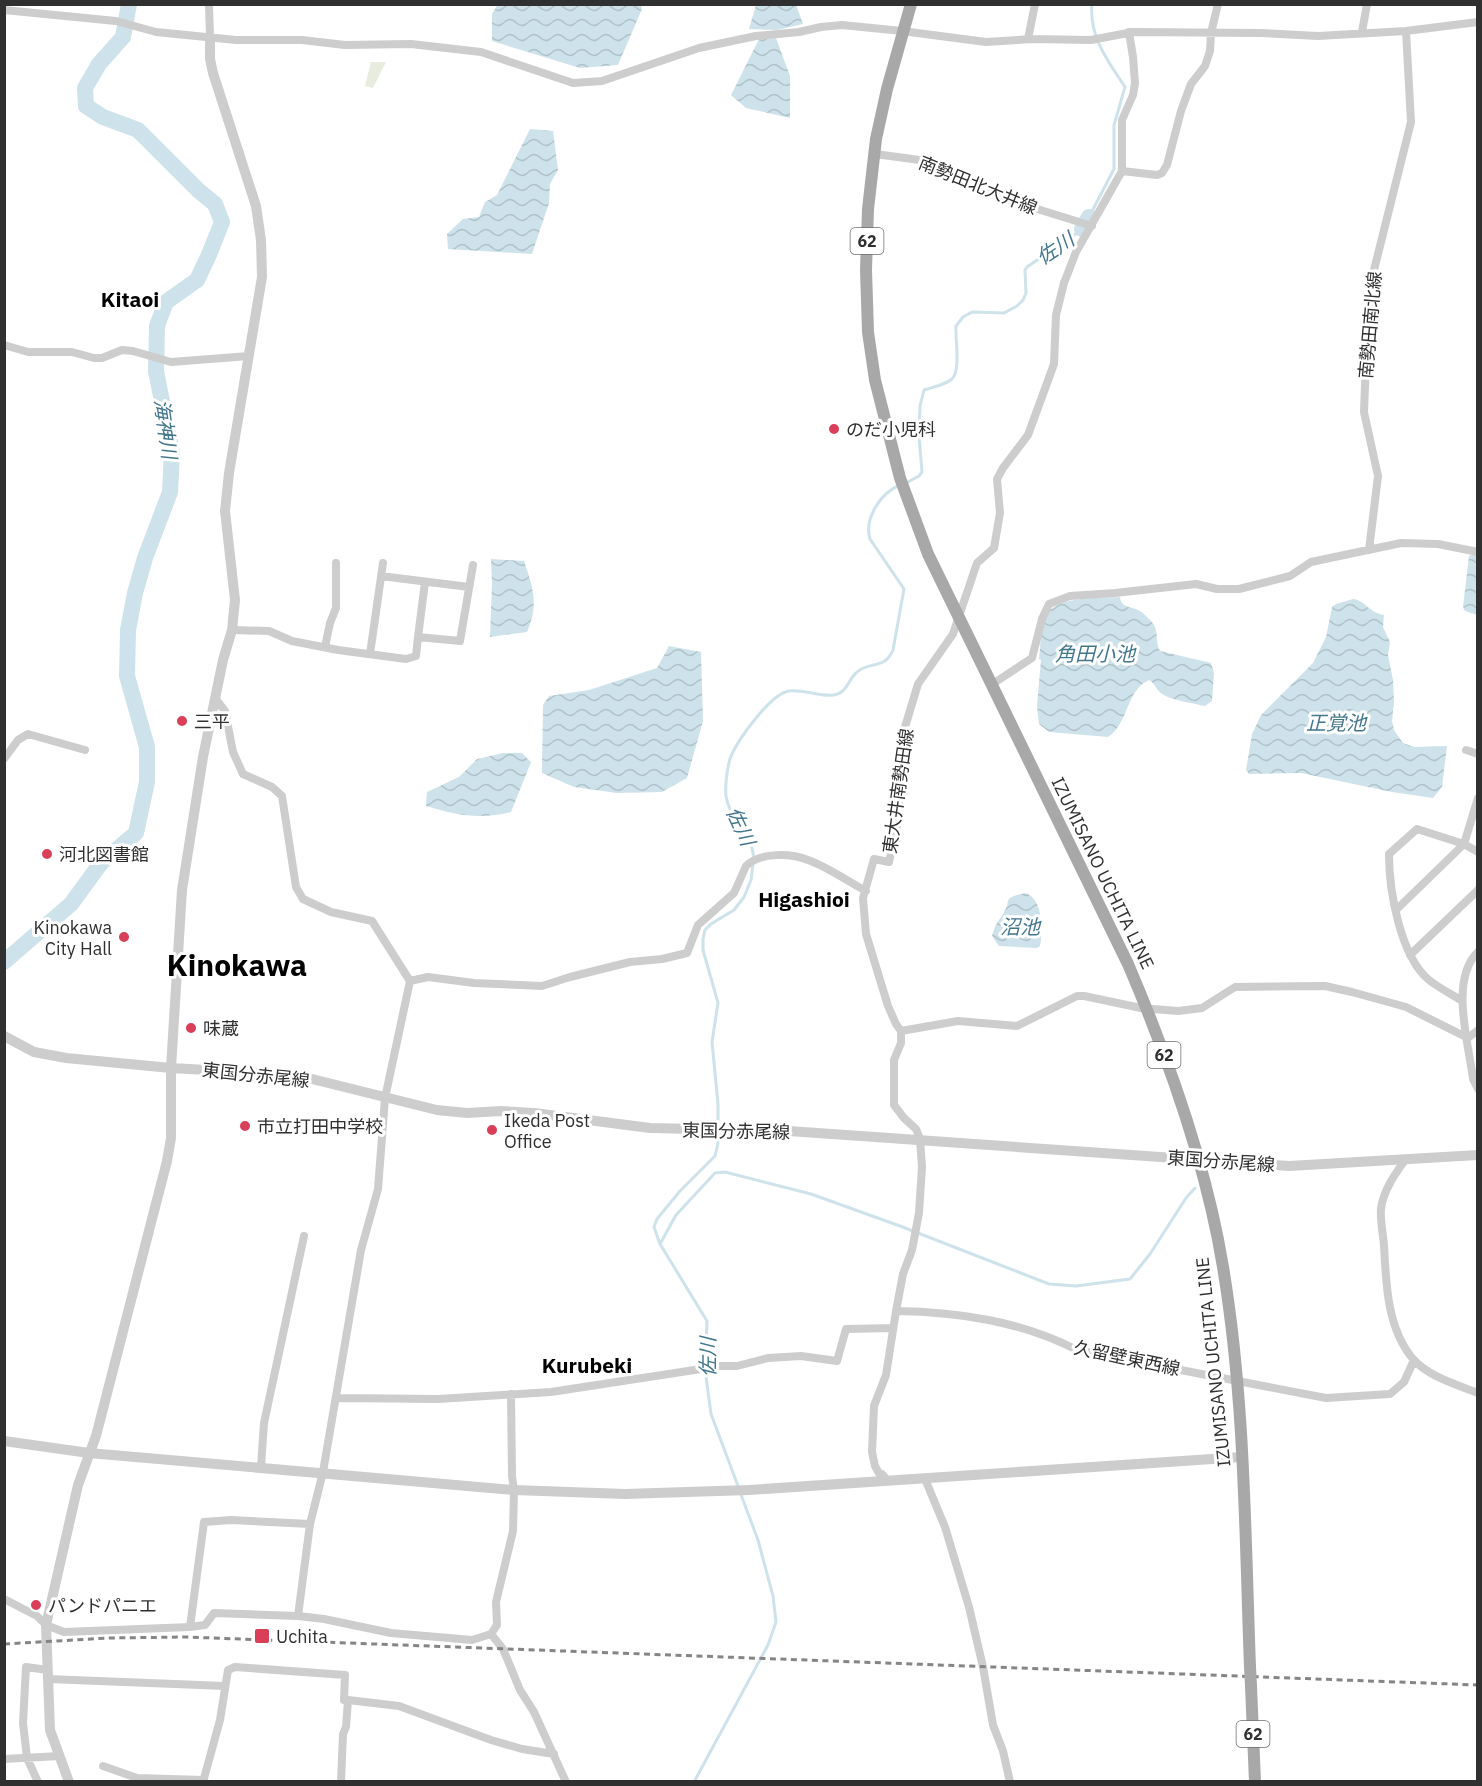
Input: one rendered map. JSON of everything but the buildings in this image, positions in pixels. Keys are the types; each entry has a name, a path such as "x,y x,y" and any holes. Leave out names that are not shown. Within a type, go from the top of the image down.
{"main road":[{"name":"IZUMISANO UCHITA LINE","path":"911,4 887,89 868,209 866,260 868,332 875,380 900,478 928,554 1128,964 1178,1091 1198,1159 1223,1267 1236,1380 1242,1457 1255,1782"}],"street":[{"path":"69,1782 50,1730 46,1625 78,1485 96,1436 171,1138 171,1068 182,890 203,757 232,630 235,600 225,511 229,473 262,277 261,240 256,206 210,59 209,4"},
{"path":"1028,39 1035,4"},
{"path":"1122,171 1157,175 1167,165 1181,111 1191,84 1204,66 1210,51 1211,33 1218,4"},
{"path":"1362,32 1367,4"},
{"path":"4,10 116,21 156,32 210,38 302,40 345,45 411,44 480,52 573,82 602,81 699,48 756,36 842,26 986,42 1028,39 1091,40 1128,32 1262,33 1317,36 1406,31 1478,22"},
{"name":"南勢田南北線","path":"1369,550 1378,476 1364,412 1366,359 1373,315 1372,278 1411,122 1406,31"},
{"name":"東大井南勢田線","path":"901,1031 888,1006 866,934 863,898 874,859 890,862 898,820 902,737 918,684 953,634 977,563 994,548 1000,513 997,480 1003,468 1028,435 1054,364 1056,315 1064,283 1076,252 1087,225 1122,171 1122,120 1133,95 1135,83 1128,32"},
{"name":"南勢田北大井線","path":"875,154 927,161 1018,203 1087,225"},
{"path":"4,345 28,352 72,352 94,358 102,358 122,350 165,361 249,356"},
{"path":"991,685 1032,658 1036,651 1042,619 1049,604 1070,596 1196,584 1217,589 1239,590 1290,576 1311,562 1401,543 1438,544 1478,552"},
{"path":"324,647 336,608 336,563"},
{"path":"370,654 383,563"},
{"path":"418,637 460,640 473,565"},
{"path":"381,576 469,587"},
{"path":"232,630 269,631 292,641 406,659 416,656 425,582"},
{"path":"215,698 225,711 233,752 243,774 272,787 282,796 296,887 303,899 331,912 372,921 410,981 386,1098 378,1189 361,1250 323,1472 310,1524 298,1616"},
{"path":"4,759 18,740 28,734 85,750"},
{"path":"1466,750 1478,754"},
{"path":"1396,910 1464,844 1478,798"},
{"path":"1461,1000 1429,980 1415,965 1410,955 1396,910 1389,854 1417,829 1464,844 1478,852"},
{"path":"410,981 428,977 474,983 542,986 630,962 662,959 687,953 698,926 734,893 749,862 769,855 809,860 866,891"},
{"path":"1410,955 1478,890"},
{"path":"1478,952 1473,956 1465,976 1461,1000 1473,1079 1478,1089"},
{"path":"888,1481 882,1474 880,1475 875,1466 872,1452 874,1406 886,1375 896,1311 919,1213 922,1167 920,1139 916,1129 894,1105 894,1060 901,1043 901,1031 958,1021 1017,1026 1077,996 1147,1009 1178,1011 1202,1008 1235,987 1325,986 1406,1008 1468,1038"},
{"path":"1468,1038 1478,1030"},
{"name":"東国分赤尾線","path":"4,1036 34,1052 66,1058 171,1068 280,1074 308,1078 437,1110 467,1113 501,1111 534,1113 650,1128 789,1131 1289,1166 1478,1155"},
{"path":"1405,1160 1392,1179 1381,1207 1386,1282 1392,1318 1404,1345 1414,1360 1433,1374 1478,1393"},
{"path":"261,1467 264,1423 304,1236"},
{"name":"久留壁東西線","path":"896,1311 961,1314 1029,1329 1077,1350 1326,1398 1390,1394 1404,1382 1414,1360"},
{"path":"336,1398 438,1399 551,1392 710,1366 737,1366 768,1358 801,1356 837,1361 846,1329 893,1328"},
{"path":"4,1599 37,1616 46,1625 64,1632 190,1627 205,1625 214,1613 298,1616 391,1632 472,1640 490,1634 497,1625 496,1602 513,1531 511,1394"},
{"path":"4,1441 89,1453 514,1490 625,1494 733,1491 1242,1457"},
{"path":"925,1479 945,1527 969,1607 983,1666 993,1725 1003,1751 1010,1782"},
{"path":"190,1627 204,1522 231,1520 310,1524"},
{"path":"490,1634 503,1649 520,1690 534,1712 566,1782"},
{"path":"38,1782 27,1758 23,1724 26,1667 48,1675 225,1686"},
{"path":"103,1766 137,1778 203,1781 220,1720 228,1670 235,1667 345,1675 344,1700 399,1706 490,1740 522,1749 554,1754"},
{"path":"341,1782 343,1734 346,1727 348,1700"},
{"path":"4,1759 60,1756"}],"shaded area":[{"path":"371,62 386,62 373,88 365,86"}],"water":[{"path":"498,4 640,4 642,9 618,65 580,68 492,41 492,14"},
{"path":"756,5 796,5 803,24 777,30 749,29"},
{"path":"776,38 790,76 790,118 746,108 731,95 759,39"},
{"path":"530,129 553,131 558,170 550,184 549,203 532,254 448,249 447,234 463,219 479,217 485,202 497,195"},
{"path":"1473,554 1477,556 1477,615 1465,611 1463,607 1469,556"},
{"path":"491,559 524,561 530,579 534,605 527,632 490,637"},
{"name":"角田小池","path":"1120,597 1124,605 1140,611 1153,623 1160,651 1211,663 1214,673 1212,701 1205,706 1183,702 1160,692 1149,680 1136,691 1120,724 1108,737 1049,732 1039,724 1037,706 1041,635 1048,613 1061,603 1092,598"},
{"name":"正覚池","path":"1353,599 1384,615 1383,627 1390,642 1388,655 1393,680 1392,721 1394,730 1403,743 1414,747 1447,746 1442,787 1433,798 1301,773 1249,774 1246,770 1252,734 1261,715 1313,663 1326,637 1332,607"},
{"path":"669,646 701,652 703,721 687,778 662,792 617,793 574,787 542,773 543,705 549,696 589,690 657,668"},
{"path":"503,753 522,753 531,762 511,812 478,816 426,806 427,792 459,777 477,759"},
{"name":"沼池","path":"1025,893 1035,901 1040,915 1040,946 1037,948 999,946 992,936 1006,909 1008,900"}],"waterway":[{"name":"海神川","path":"4,962 71,904 101,863 136,833 147,782 147,747 127,676 128,630 145,558 170,492 172,452 156,371 157,326 166,302 197,280 222,222 215,204 138,130 103,117 86,106 85,88 99,64 123,37 129,4"},
{"name":"佐川","path":"1089,217 1114,169 1114,125 1125,87 1106,58 1097,38 1092,4"},
{"name":"佐川","path":"1082,229 1089,217"},
{"name":"佐川","path":"906,483 922,472 919,436 920,406 924,390 946,383 955,375 956,326 963,317 972,312 1004,313 1017,306 1026,293 1025,270 1027,267 1082,229"},
{"name":"佐川","path":"754,858 749,840 731,811 726,796 726,777 733,751 764,709 781,694 789,691 823,695 838,694 861,669 885,661 893,650 904,589 870,539 869,523 880,500 900,485"},
{"name":"佐川","path":"738,1486 711,1414 705,1369 707,1321 660,1244 654,1227 657,1219 680,1191 715,1156 718,1143 718,1104 712,1042 718,1003 703,950 703,939 705,930 734,910 744,897 751,880 753,864"},
{"path":"660,1244 676,1215 715,1173 725,1172 811,1194 1049,1284 1076,1286 1130,1279 1195,1188"},
{"name":"佐川","path":"694,1782 768,1645 776,1622 773,1596 758,1540 740,1492"}],"railway":[{"path":"4,1644 109,1638 186,1637 1478,1685"}],"place":[{"name":"のだ小児科","path":"834,429"},
{"name":"三平","path":"182,721"},
{"name":"河北図書館","path":"47,854"},
{"name":"Kinokawa City Hall","path":"124,937"},
{"name":"味蔵","path":"191,1028"},
{"name":"市立打田中学校","path":"245,1126"},
{"name":"Ikeda Post Office","path":"492,1130"},
{"name":"パンドパニエ","path":"36,1605"},
{"name":"Uchita","path":"262,1636"}],"district":[{"name":"Kitaoi","path":"130,299"},
{"name":"Higashioi","path":"804,899"},
{"name":"Kinokawa","path":"237,964"},
{"name":"Kurubeki","path":"587,1365"}]}
